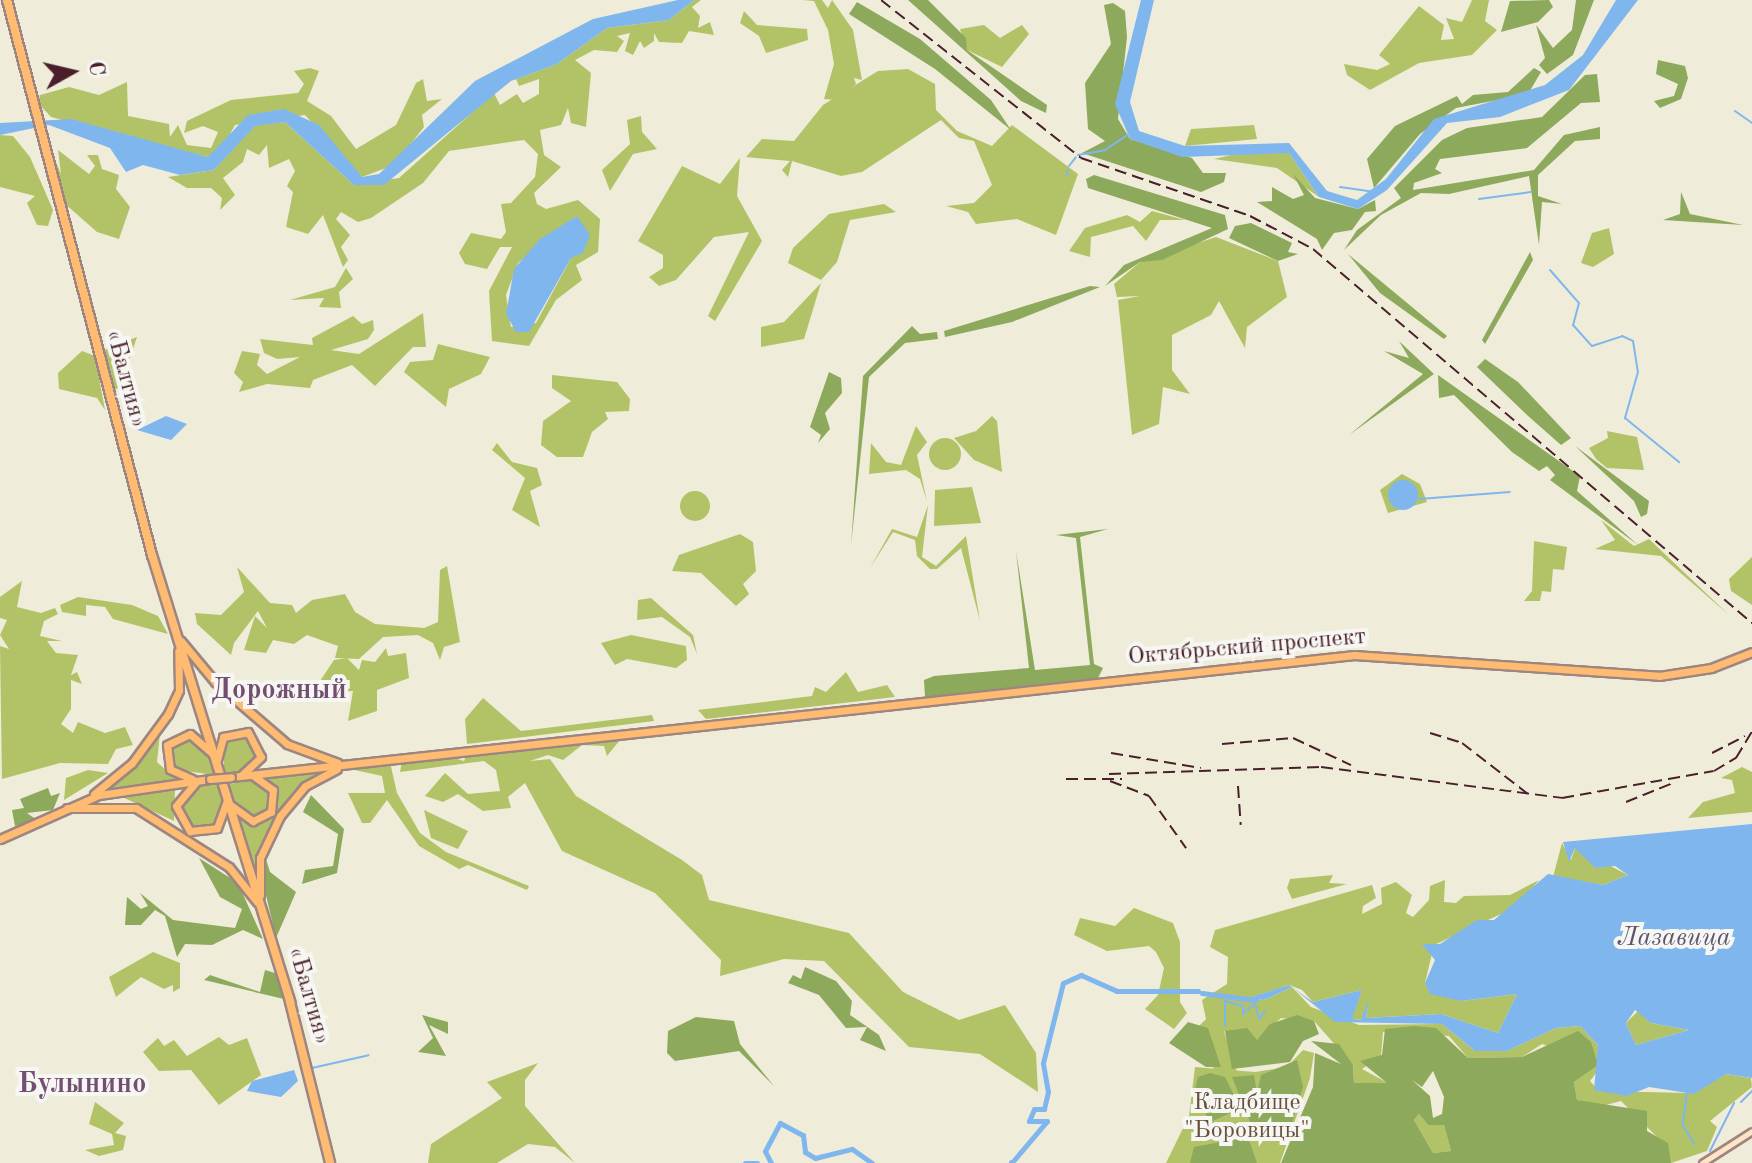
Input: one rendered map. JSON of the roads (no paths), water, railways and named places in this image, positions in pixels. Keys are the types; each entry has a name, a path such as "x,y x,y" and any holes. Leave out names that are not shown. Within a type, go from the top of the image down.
{"highway":[{"name":"«Балтия»","path":"7,0 175,628 264,917 330,1163"}],"main road":[{"path":"175,628 197,665 287,744 320,760 355,764"},
{"path":"0,839 85,799 123,772 168,714 180,681 175,628"},
{"name":"Октябрьский проспект","path":"355,764 728,720 1360,655 1659,676 1711,668 1752,652"},
{"path":"217,762 223,737 248,732 261,757 234,777"},
{"path":"198,781 170,769 170,741 194,736 217,762"},
{"path":"85,799 210,779 355,764"},
{"path":"264,917 260,858 280,816 311,780 355,764"},
{"path":"227,797 241,817 266,817 273,790 248,775"},
{"path":"198,781 176,806 190,831 217,828 227,797"},
{"path":"67,808 123,804 158,820 229,867 264,917"},
{"path":"1702,1163 1752,1131"}],"water":[{"path":"678,0 694,0 669,20 607,28 557,64 511,81 384,185 354,185 285,122 255,126 214,170 180,175 143,165 126,172 110,148 49,125 0,135 0,123 71,119 208,157 248,115 284,109 319,125 362,177 379,174 475,81 593,19"},
{"path":"1141,0 1154,0 1130,102 1139,131 1185,146 1289,143 1327,191 1357,200 1386,179 1434,119 1545,85 1583,55 1616,0 1638,0 1569,90 1500,117 1447,123 1387,190 1358,209 1319,197 1289,153 1182,157 1130,139 1115,104"},
{"path":"577,216 590,235 583,253 571,258 529,332 516,332 506,314 514,269 540,239"},
{"path":"166,416 187,424 171,440 137,430"},
{"path":"1403,480 1414,484 1418,495 1414,506 1403,510 1392,506 1388,495 1392,484"},
{"name":"Лазавица","path":"1752,824 1752,1078 1726,1074 1694,1094 1649,1087 1627,1096 1594,1090 1598,1045 1580,1026 1556,1028 1507,1051 1475,1051 1442,1024 1335,1022 1293,988 1313,1002 1362,990 1352,1019 1361,1020 1369,999 1366,1018 1441,1014 1498,1033 1517,994 1461,1001 1430,994 1425,983 1435,960 1422,944 1440,944 1477,920 1494,920 1548,874 1603,885 1628,875 1615,866 1595,868 1575,848 1569,862 1563,842","holes":["1635,1010 1651,1023 1689,1030 1636,1045 1626,1023"]},
{"path":"1289,985 1292,987 1264,1000 1248,998"},
{"path":"294,1070 298,1081 281,1097 247,1091 252,1081"}],"waterway":[{"path":"1735,111 1752,123"},
{"path":"1078,155 1105,150 1130,133"},
{"path":"1069,166 1076,157"},
{"path":"1067,176 1068,170"},
{"path":"1340,187 1370,191"},
{"path":"1479,199 1531,192"},
{"path":"1550,270 1579,303 1573,325 1592,346 1622,336 1633,341 1638,372 1625,418 1679,462"},
{"path":"1419,499 1510,492"},
{"name":"Лазавица","path":"1014,1160 1047,1121 1029,1121 1034,1109 1044,1109 1048,1092 1043,1063 1063,983 1081,975 1117,991 1198,991"},
{"name":"Лазавица","path":"1202,993 1255,1000"},
{"path":"1225,1026 1225,1001 1243,1006 1243,1014 1258,1000"},
{"path":"1256,1006 1259,1019 1265,1011"},
{"path":"312,1068 369,1055"},
{"path":"1687,1090 1683,1125 1694,1144"},
{"path":"1741,1102 1752,1091"},
{"path":"1710,1151 1734,1103"},
{"name":"Лазавица","path":"771,1163 765,1151 780,1123 803,1135 805,1152 815,1158 852,1149 872,1163"},
{"name":"Лазавица","path":"745,1163 757,1163"}],"railway":[{"path":"881,0 1081,158 1250,216 1313,249 1752,623"},
{"path":"1109,774 1321,767 1562,798 1714,771 1736,758 1752,731"},
{"path":"1430,733 1462,743 1528,794"},
{"path":"1712,753 1745,736"},
{"path":"1222,744 1293,738 1351,765"},
{"path":"1111,753 1201,768"},
{"path":"1066,779 1122,779"},
{"path":"1110,781 1149,796 1186,848"},
{"path":"1626,802 1673,783"},
{"path":"1238,786 1241,825"}],"district":[{"name":"Дорожный","path":"279,691"},
{"name":"Булынино","path":"82,1085"}],"park label":[{"name":"Кладбище \"Боровицы\"","path":"1247,1118"}]}
